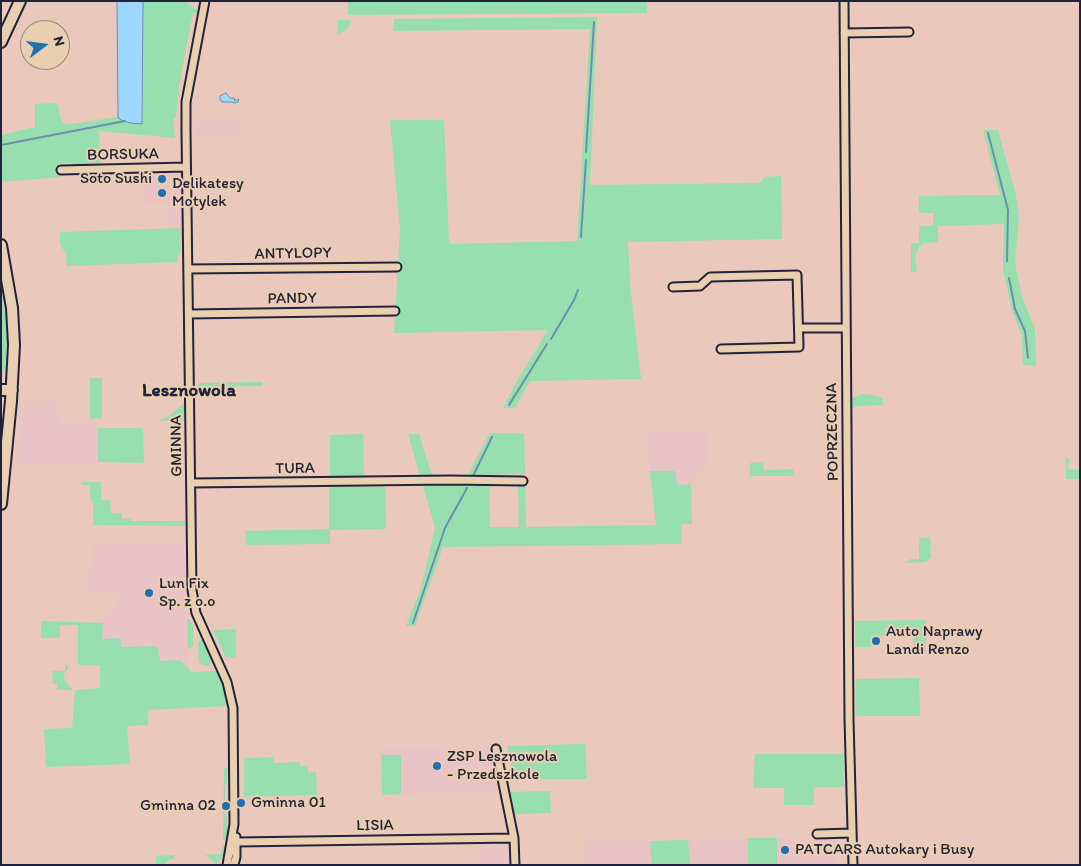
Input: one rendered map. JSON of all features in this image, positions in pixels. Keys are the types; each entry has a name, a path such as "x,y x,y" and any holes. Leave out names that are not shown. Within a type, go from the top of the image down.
{"main road":[{"path":"1,42 20,1"},
{"path":"1,245 14,325 7,390 1,504"}],"street":[{"name":"GMINNA","path":"205,1 186,102 192,590 194,604 201,624 232,700 234,824 237,842 234,865"},
{"name":"POPRZECZNA","path":"844,1 852,864"},
{"path":"844,33 909,32"},
{"name":"BORSUKA","path":"61,170 186,167"},
{"name":"ANTYLOPY","path":"188,269 397,267"},
{"path":"673,287 700,286 710,277 797,275 799,348 721,349"},
{"name":"PANDY","path":"189,314 395,311"},
{"path":"798,328 846,328"},
{"name":"TURA","path":"192,483 523,481"},
{"path":"496,749 514,838 516,865"},
{"name":"GMINNA","path":"227,865 234,824"},
{"path":"817,834 852,833"},
{"name":"LISIA","path":"237,842 514,838"}],"shaded area":[{"path":"194,122 239,122 239,135 194,135"},
{"path":"178,170 181,173 182,229 168,229 167,203 144,203 144,171"},
{"path":"56,402 59,423 98,422 98,462 17,464 20,424 17,424 19,403"},
{"path":"707,430 707,470 695,471 694,484 676,485 675,471 650,471 646,431"},
{"path":"185,543 189,668 179,660 160,661 159,649 156,646 120,647 102,639 103,623 123,593 87,592 87,566 93,565 93,544"},
{"name":"ZSP Lesznowola - Przedszkole","path":"488,746 495,775 490,776 491,782 496,782 499,793 382,795 381,748"},
{"path":"845,837 833,865 777,865 777,838"},
{"path":"748,838 748,865 690,865 688,840"},
{"path":"585,841 650,841 652,865 585,865"},
{"path":"477,842 510,842 510,865 478,865"}],"green space":[{"path":"143,1 185,1 198,11 198,13 193,13 180,81 176,117 173,118 175,138 99,131 100,166 76,167 72,163 59,163 60,177 1,182 1,135 35,127 35,104 57,103 62,123 71,124 118,117 130,123 143,117"},
{"path":"336,1 647,1 647,13 348,15 348,3"},
{"path":"597,17 590,185 760,183 765,177 781,176 782,239 628,242 630,285 641,379 530,381 515,408 503,408 548,330 394,333 400,229 390,120 444,120 449,244 577,241 590,29 393,31 394,19"},
{"path":"338,20 351,20 347,29 337,35"},
{"path":"983,130 998,130 1016,195 1019,218 1015,263 1022,297 1035,329 1036,366 1023,365 1022,336 1012,310 1003,269 1004,224 938,226 938,242 924,243 919,247 915,256 917,272 911,272 911,243 919,243 919,226 933,226 933,213 919,213 919,196 1000,195"},
{"path":"180,228 181,251 178,256 178,262 67,266 66,253 60,245 60,232"},
{"path":"1,290 7,341 5,370 1,375"},
{"path":"90,378 102,378 102,418 90,419"},
{"path":"263,382 262,386 198,387 198,383"},
{"path":"861,394 883,398 883,405 857,406 850,409 850,399"},
{"path":"184,403 187,403 186,420 158,421 171,415"},
{"path":"98,428 143,428 144,463 98,462"},
{"path":"490,433 524,433 525,474 468,475"},
{"path":"363,434 364,477 330,478 330,435"},
{"path":"408,434 419,434 431,473 435,475 420,476"},
{"path":"1066,458 1069,458 1068,469 1080,470 1080,479 1066,479"},
{"path":"763,462 764,470 793,469 794,476 750,476 750,463"},
{"path":"650,471 675,471 677,485 691,484 692,524 682,524 681,544 443,547 415,626 406,626 421,588 435,528 423,486 489,486 490,527 519,527 518,485 525,485 526,527 656,525"},
{"path":"81,482 101,482 101,500 110,500 111,513 122,513 122,519 131,519 131,521 185,521 185,526 93,525 93,501 90,500 90,485 81,485"},
{"path":"329,487 385,487 386,529 330,530 330,544 246,545 245,531 329,529"},
{"path":"930,537 931,559 927,559 927,562 906,563 910,559 919,559 919,538"},
{"path":"187,619 193,625 193,646 188,649"},
{"path":"926,620 926,652 914,653 914,634 906,634 906,628 885,628 885,635 871,636 871,647 855,647 855,621"},
{"path":"41,622 103,623 102,639 121,638 121,647 156,646 160,661 179,660 189,668 190,672 217,671 225,689 229,705 148,710 148,725 127,726 130,764 46,767 44,729 72,728 75,690 100,688 100,665 78,665 78,625 60,625 60,636 58,638 41,638"},
{"path":"236,629 236,658 226,658 213,630"},
{"path":"201,640 204,640 213,659 209,666 199,662 198,644"},
{"path":"65,665 68,665 68,669 64,674 64,679 73,690 57,690 57,684 53,684 52,671 65,671"},
{"path":"919,678 920,716 856,715 856,679"},
{"path":"585,744 587,779 514,779 507,746"},
{"path":"755,754 843,754 844,787 814,787 814,805 784,805 784,788 753,788"},
{"path":"381,755 401,755 401,794 382,795"},
{"path":"274,757 274,763 300,762 300,766 307,765 308,773 316,772 317,795 244,797 244,758"},
{"path":"224,768 228,768 225,798 228,840 223,839"},
{"path":"550,791 551,813 515,814 510,792"},
{"path":"748,838 777,838 777,865 748,865"},
{"path":"688,840 690,865 652,865 650,841"},
{"path":"223,845 227,848 217,864 205,855 221,854"},
{"path":"174,855 174,859 170,859 163,865 156,865 156,856"}],"water":[{"path":"117,1 143,1 142,124 130,123 118,117"},
{"path":"226,93 230,98 234,98 235,101 239,99 238,102 222,102 220,96"}],"waterway":[{"path":"586,152 594,22"},
{"path":"1,145 125,121"},
{"path":"988,133 1008,210 1007,261"},
{"path":"581,237 586,160"},
{"path":"1009,278 1015,309 1025,331 1028,358"},
{"path":"551,339 578,290"},
{"path":"509,405 547,344"},
{"path":"473,476 492,437"},
{"path":"413,623 445,528 467,488"}],"place":[{"name":"Soto Sushi","path":"162,179"},
{"name":"Delikatesy Motylek","path":"162,193"},
{"name":"Lun Fix Sp. z o.o","path":"149,593"},
{"name":"Auto Naprawy Landi Renzo","path":"876,641"},
{"name":"ZSP Lesznowola - Przedszkole","path":"437,766"},
{"name":"Gminna 01","path":"241,803"},
{"name":"Gminna 02","path":"226,806"},
{"name":"PATCARS Autokary i Busy","path":"785,850"}],"district":[{"name":"Lesznowola","path":"189,391"}]}
